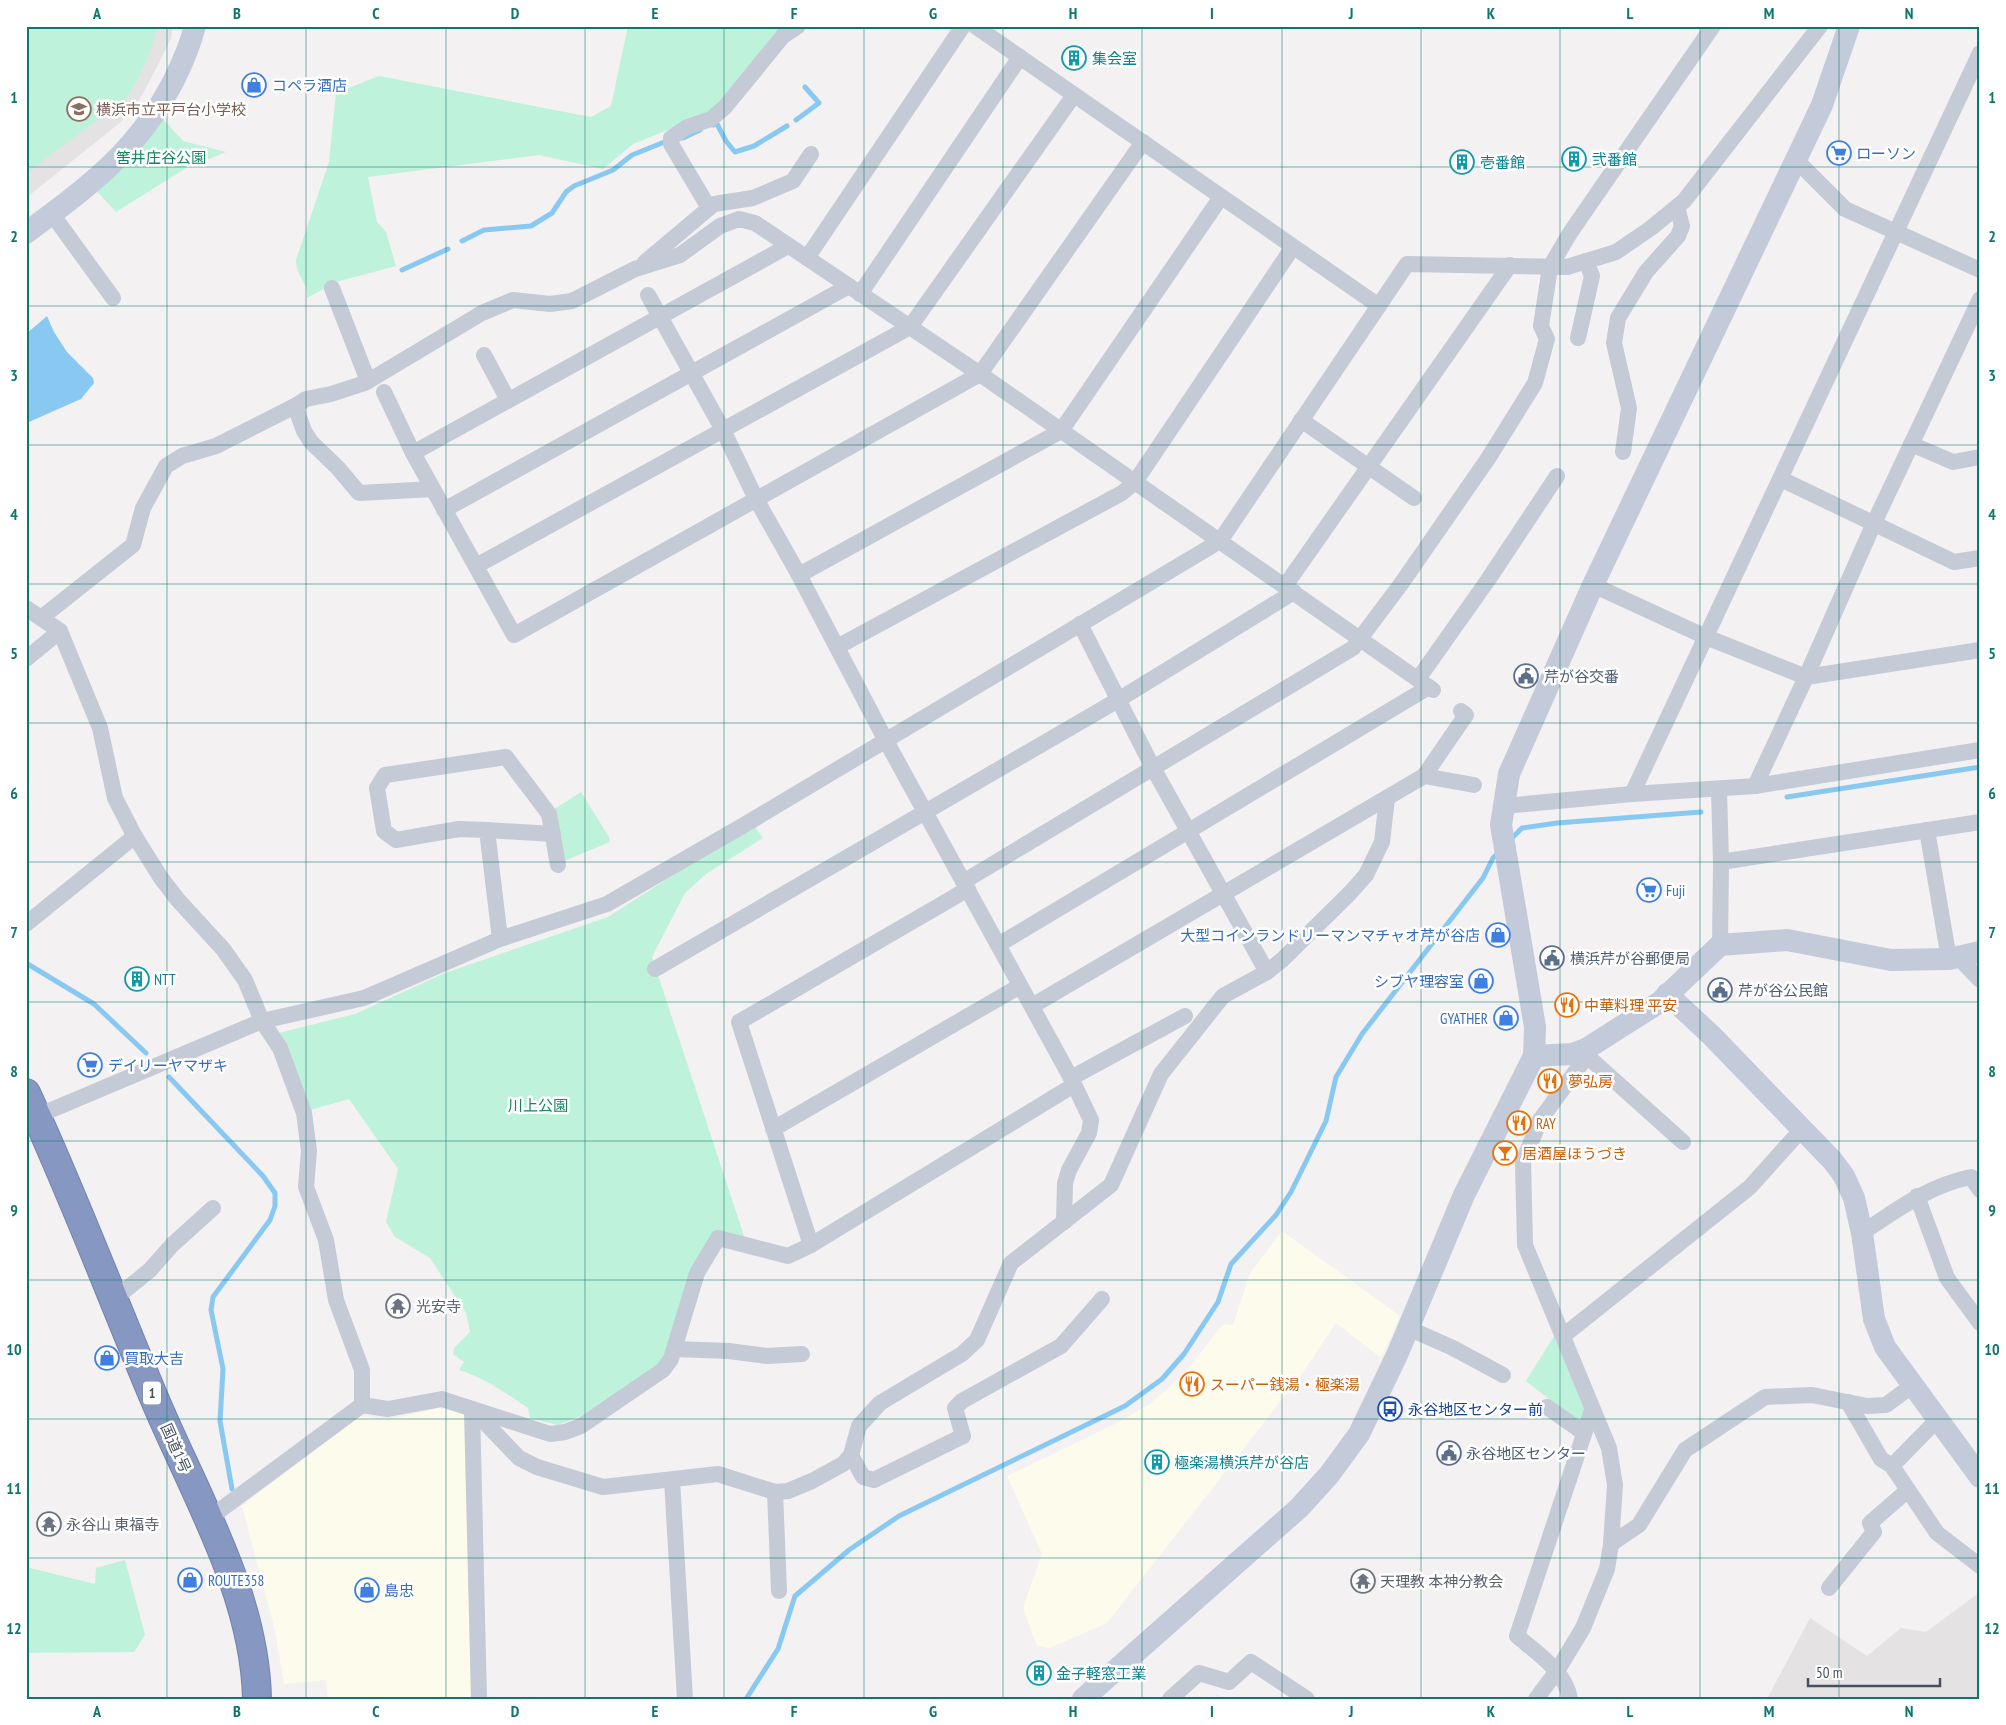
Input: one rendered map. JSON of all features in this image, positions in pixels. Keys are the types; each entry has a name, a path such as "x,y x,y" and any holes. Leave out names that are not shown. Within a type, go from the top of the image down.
{"highway":[{"name":"国道1号","path":"31,1105 180,1459 230,1567 248,1625 257,1680 257,1699"}],"street":[{"path":"26,233 110,168 140,135 164,99 180,68 191,42 195,26"},
{"path":"709,208 671,144 671,138 687,127 711,120 725,107 783,36 798,26"},
{"path":"806,258 963,26"},
{"path":"975,26 1378,306"},
{"path":"811,1245 739,1022 966,886 1153,768 1353,648 1401,584 1489,457 1535,383 1547,339 1541,326 1550,267 1570,233 1713,26"},
{"path":"31,1105 262,1021 364,998 500,939 607,904 744,825 885,739 1220,541 1407,264 1567,267 1616,252 1684,201 1820,26"},
{"path":"1094,1696 1299,1508 1329,1475 1358,1434 1398,1355 1464,1195 1534,1056 1535,1027 1509,867 1503,815 1509,774 1593,584 1822,105 1849,26"},
{"path":"1632,794 1980,53"},
{"path":"444,510 692,374 854,290 1020,57"},
{"path":"476,566 910,327 1074,95"},
{"path":"384,392 413,453 514,635 980,374 1143,142"},
{"path":"635,270 669,244 714,204 753,198 793,181 811,154"},
{"path":"1796,160 1845,209 1980,270"},
{"path":"799,575 1061,431 1221,197"},
{"path":"1623,452 1629,408 1614,343 1618,318 1646,272 1678,236 1682,226 1677,207"},
{"path":"52,214 113,298"},
{"path":"42,618 133,545 142,508 166,466 182,456 216,446 295,406 306,398 331,394 368,381 482,313 514,300 550,304 572,301 635,270 680,255 720,226 739,219 755,223 980,374 1427,685"},
{"path":"413,453 788,246"},
{"path":"837,647 1122,493 1135,482 1293,247"},
{"path":"1578,338 1592,276 1586,261"},
{"path":"655,969 1118,700 1290,589 1369,467 1510,265"},
{"path":"332,288 368,381"},
{"path":"648,295 723,430 756,499 799,575 885,739 1073,1081 1091,1120 1088,1133 1069,1170 1065,1183 1064,1222"},
{"path":"1755,786 1806,677 1874,523 1980,299"},
{"path":"484,355 508,400"},
{"path":"295,406 304,431 311,442 338,468 359,493 433,489"},
{"path":"1301,420 1414,498"},
{"path":"1911,444 1953,462 1980,457"},
{"path":"998,945 1427,685 1488,580 1557,476"},
{"path":"1781,479 1954,562 1980,558"},
{"path":"1593,584 1706,637 1806,677 1980,650"},
{"path":"26,608 60,632 100,728 115,798 135,836 161,878 178,900 223,948 245,980 262,1021 280,1048 304,1113 308,1151 306,1187 326,1240 336,1300 362,1370 362,1405"},
{"path":"1080,624 1153,768 1267,972"},
{"path":"26,659 60,632"},
{"path":"1032,1006 1424,776 1466,715 1461,711"},
{"path":"1503,815 1632,794 1719,790 1755,786 1980,750"},
{"path":"552,834 459,829 396,840 384,831 377,788 385,775 506,757 549,814 558,865"},
{"path":"1424,776 1474,786"},
{"path":"1719,790 1721,862 1720,945"},
{"path":"208,1519 362,1405 388,1409 442,1399 550,1434 565,1432 581,1426 662,1370 672,1359 698,1273 718,1238 788,1256 811,1245 1073,1081 1267,972 1282,960 1366,875 1382,842 1387,798"},
{"path":"1721,862 1980,822"},
{"path":"487,830 500,939"},
{"path":"1928,830 1953,958 1980,980"},
{"path":"26,924 135,836"},
{"path":"1536,1699 1557,1671 1583,1628 1607,1569 1611,1544 1615,1485 1609,1448 1525,1245 1523,1162 1540,1120 1587,1052 1660,1002 1720,945 1787,940 1891,960 1953,958 1980,952"},
{"path":"773,1129 1020,986"},
{"path":"1667,994 1711,1035 1832,1160 1844,1176 1854,1198 1862,1233 1874,1319 1885,1347 1980,1477"},
{"path":"472,1409 519,1458 537,1467 603,1487 718,1474 775,1492 788,1491 812,1481 843,1464 851,1454 859,1426 880,1403 962,1354 977,1340 1011,1263 1111,1185 1161,1074 1223,996"},
{"path":"1534,1056 1587,1052"},
{"path":"1587,1052 1683,1142"},
{"path":"1563,1336 1750,1187 1802,1129"},
{"path":"1862,1233 1917,1196 1962,1179 1977,1178"},
{"path":"1917,1196 1947,1278 1980,1323"},
{"path":"113,1300 150,1270 172,1245 214,1208"},
{"path":"851,1454 863,1477 874,1480 964,1436 955,1408 962,1401 1060,1346 1102,1299"},
{"path":"1408,1328 1453,1348 1502,1375"},
{"path":"674,1349 729,1351 767,1356 802,1354"},
{"path":"1611,1544 1639,1525 1685,1450 1765,1397 1812,1395 1867,1406 1886,1405 1913,1385"},
{"path":"1848,1402 1881,1459 1892,1466 1937,1533 1980,1566"},
{"path":"1547,1407 1584,1433"},
{"path":"472,1409 479,1699"},
{"path":"1570,1699 1569,1688 1557,1671 1517,1636 1592,1410"},
{"path":"1892,1466 1938,1420"},
{"path":"672,1480 685,1699"},
{"path":"1829,1588 1874,1532 1870,1523 1908,1490"},
{"path":"775,1492 780,1591"},
{"path":"1170,1699 1199,1673 1229,1682 1251,1662 1307,1699"}],"shaded area":[{"name":"横浜市立平戸台小学校","path":"26,26 173,26 171,38 141,97 122,121 26,198"},
{"path":"1282,1231 1400,1316 1381,1358 1336,1323 1302,1374 1107,1623 1050,1648 1037,1646 1023,1608 1042,1554 1007,1476 1121,1421 1151,1403 1185,1373 1223,1324 1233,1325 1250,1273"},
{"name":"島忠","path":"439,1408 464,1414 471,1699 328,1699 326,1680 284,1684 275,1631 242,1506 360,1416 387,1420"},
{"path":"1980,1592 1980,1699 1767,1699 1810,1618 1867,1656 1901,1628 1926,1632"}],"green space":[{"name":"横浜市立平戸台小学校","path":"26,26 158,26 141,72 116,114 110,111 26,173"},
{"path":"628,26 791,26 715,111 633,144 603,169 539,155 368,177 377,222 386,232 396,266 336,282 307,298 306,288 298,271 296,260 329,162 336,93 379,76 591,117 611,106"},
{"name":"筈井庄谷公園","path":"163,119 183,141 226,152 209,159 200,155 196,147 184,152 187,161 186,168 116,212 96,190"},
{"path":"581,792 609,837 610,842 564,861 553,810"},
{"name":"川上公園","path":"755,827 763,838 706,874 685,893 652,957 747,1245 718,1238 671,1359 583,1415 558,1425 530,1418 528,1408 520,1402 469,1373 459,1370 464,1362 453,1354 454,1348 470,1332 466,1313 430,1258 395,1237 386,1222 398,1169 349,1099 310,1110 279,1033 355,1014 445,973 608,917 703,856"},
{"path":"1554,1336 1586,1411 1581,1424 1526,1381"},
{"path":"125,1560 145,1635 134,1652 26,1653 26,1567 95,1584 96,1568"}],"water":[{"path":"47,316 54,332 67,352 93,378 94,383 81,399 26,425 26,334"}],"waterway":[{"path":"796,120 819,103 805,87"},
{"path":"713,125 717,124 726,141 735,152 754,146 787,126"},
{"path":"683,138 700,130"},
{"path":"462,241 484,230 531,226 552,213 566,192 574,186 613,170 632,155 667,141"},
{"path":"402,270 448,249"},
{"path":"1787,797 1980,767"},
{"path":"1510,840 1522,828 1557,823 1701,812"},
{"path":"746,1699 778,1649 795,1596 849,1550 899,1516 1125,1406 1162,1379 1184,1354 1218,1302 1231,1264 1276,1215 1291,1192 1326,1121 1336,1077 1362,1034 1483,878 1493,858 1499,852"},
{"path":"26,963 94,1004 146,1053"},
{"path":"169,1077 263,1176 275,1193 275,1206 270,1220 213,1297 211,1310 223,1369 220,1421 232,1489"}],"place":[{"name":"集会室","path":"1074,58"},
{"name":"コペラ酒店","path":"254,85"},
{"name":"横浜市立平戸台小学校","path":"79,109"},
{"name":"ローソン","path":"1839,153"},
{"name":"弐番館","path":"1574,159"},
{"name":"壱番館","path":"1462,162"},
{"name":"芹が谷交番","path":"1526,676"},
{"name":"Fuji","path":"1649,890"},
{"name":"大型コインランドリーマンマチャオ芹が谷店","path":"1498,935"},
{"name":"横浜芹が谷郵便局","path":"1552,958"},
{"name":"NTT","path":"137,979"},
{"name":"シブヤ理容室","path":"1481,981"},
{"name":"芹が谷公民館","path":"1720,990"},
{"name":"中華料理 平安","path":"1567,1005"},
{"name":"GYATHER","path":"1506,1018"},
{"name":"デイリーヤマザキ","path":"90,1065"},
{"name":"夢弘房","path":"1550,1081"},
{"name":"RAY","path":"1519,1123"},
{"name":"居酒屋ほうづき","path":"1505,1153"},
{"name":"光安寺","path":"398,1306"},
{"name":"買取大吉","path":"107,1358"},
{"name":"スーパー銭湯・極楽湯","path":"1192,1384"},
{"name":"永谷地区センター前","path":"1390,1409"},
{"name":"永谷地区センター","path":"1449,1453"},
{"name":"極楽湯横浜芹が谷店","path":"1157,1462"},
{"name":"永谷山 東福寺","path":"49,1524"},
{"name":"ROUTE358","path":"190,1580"},
{"name":"天理教 本神分教会","path":"1363,1581"},
{"name":"島忠","path":"367,1590"},
{"name":"金子軽窓工業","path":"1039,1673"}]}
